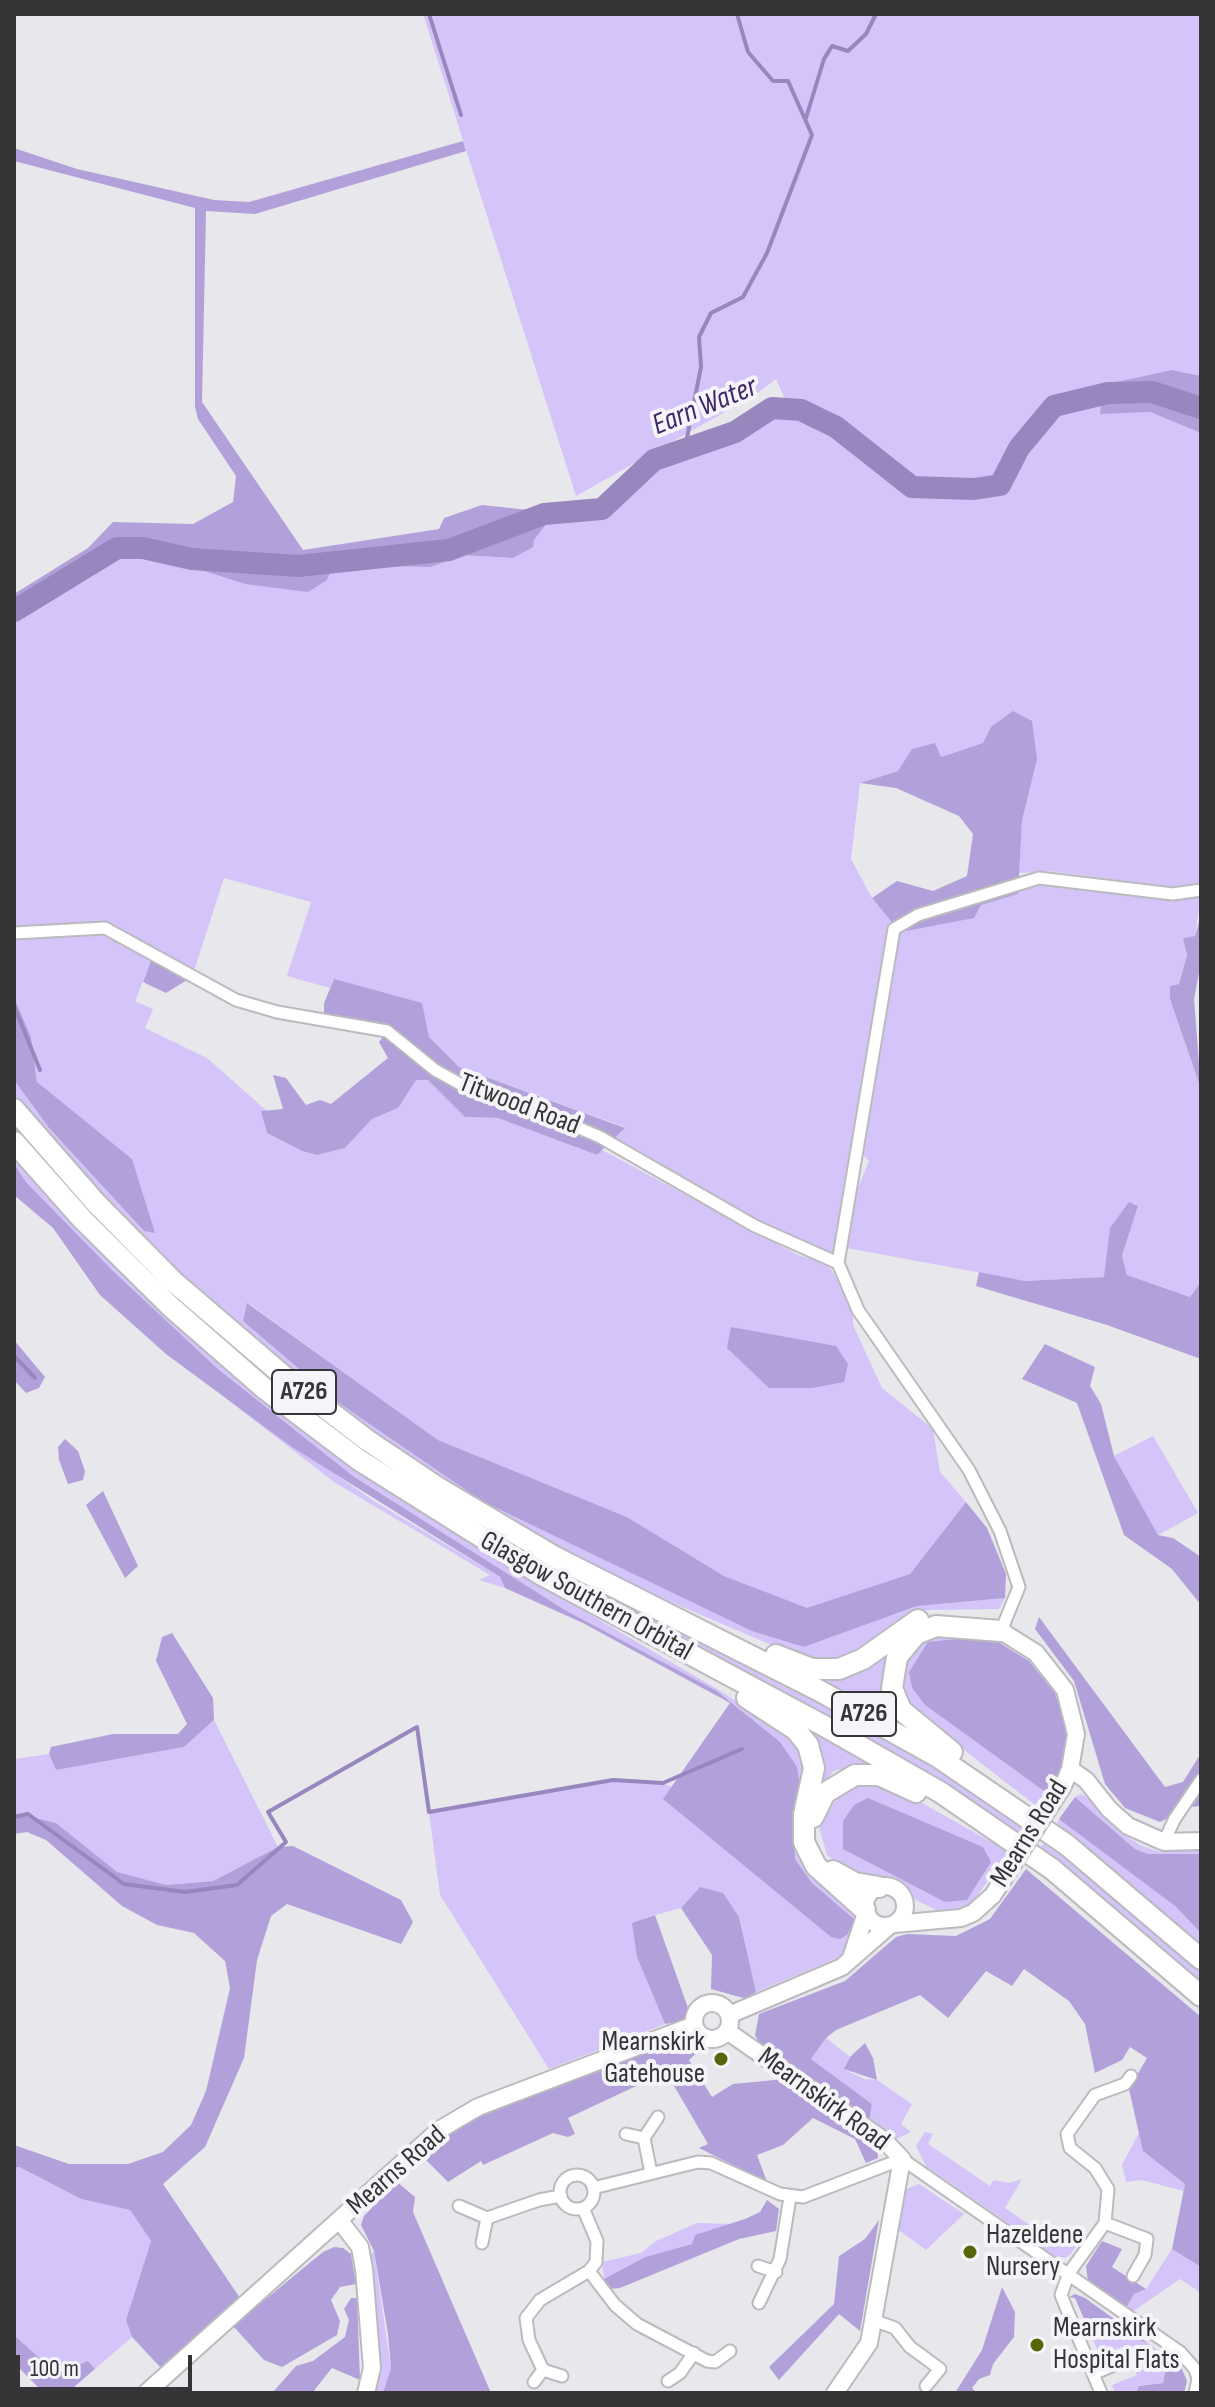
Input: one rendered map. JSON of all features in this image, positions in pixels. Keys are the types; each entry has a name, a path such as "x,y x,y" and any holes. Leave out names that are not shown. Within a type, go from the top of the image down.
{"highway":[{"name":"Glasgow Southern Orbital","path":"14,1109 137,1246 286,1378 437,1487 555,1557 893,1731 978,1782 1067,1845 1201,1959"},
{"name":"Glasgow Southern Orbital","path":"14,1142 134,1272 286,1405 426,1504 601,1608 896,1765 1052,1869 1201,1996"},
{"path":"649,1605 800,1665 826,1670 863,1659 911,1623 935,1614 966,1614 1001,1631"},
{"path":"601,1608 784,1721 803,1737 811,1752 814,1768 803,1824 804,1842 816,1866 866,1911"},
{"path":"1001,1631 936,1626 916,1634 897,1657 892,1688 908,1718 1067,1845"},
{"path":"879,1887 841,1877 824,1862 813,1838 815,1811 825,1793 855,1775 879,1775 902,1784 1052,1869"}],"street":[{"path":"1070,1769 1076,1734 1065,1690 1036,1653 1001,1631 1019,1587 1000,1531 969,1470 858,1310 838,1263 894,929 918,915 1039,878 1173,894 1201,890"},
{"name":"Titwood Road","path":"14,933 105,928 236,1000 277,1012 387,1031 435,1070 462,1085 537,1110 600,1137 755,1226 838,1263"},
{"name":"Mearns Road","path":"891,1925 973,1913 993,1895 1063,1786 1070,1769 1086,1780 1109,1809 1128,1826 1164,1842 1201,1841"},
{"path":"1164,1842 1174,1820 1201,1780"},
{"path":"851,1960 866,1911 866,1899 879,1887 894,1889 903,1900 935,1920"},
{"path":"728,2023 717,2004 706,2004 696,2012 694,2025 699,2034 710,2039 728,2023 851,1960 903,1914 903,1900"},
{"path":"866,1911 875,1923 891,1925"},
{"name":"Mearnskirk Road","path":"728,2023 885,2141 902,2159 866,2350 835,2393"},
{"name":"Mearns Road","path":"146,2393 439,2130 478,2107 694,2025"},
{"path":"1101,2393 1061,2295 1069,2273 1105,2223 1108,2189 1103,2178 1070,2148 1067,2134 1095,2095 1125,2084 1131,2076"},
{"path":"651,2173 644,2138 658,2117"},
{"path":"626,2134 644,2138"},
{"path":"593,2188 698,2162 711,2163 790,2197 813,2194 902,2159 1180,2352 1190,2361 1199,2379 1195,2393"},
{"path":"573,2176 583,2177 593,2188 593,2198 583,2208 567,2206 561,2196 561,2186 573,2176"},
{"path":"459,2206 487,2218 561,2196"},
{"path":"759,2303 776,2272 790,2197"},
{"path":"562,2376 543,2370 525,2327 526,2318 540,2300 589,2271 598,2251 583,2208"},
{"path":"482,2243 487,2218"},
{"path":"340,2221 360,2247 364,2269 372,2368 366,2393"},
{"path":"1105,2223 1147,2239 1145,2255 1133,2276"},
{"path":"758,2266 776,2272"},
{"path":"589,2271 626,2316 715,2362 730,2351"},
{"path":"873,2320 895,2328 910,2347 940,2369 926,2386"},
{"path":"668,2381 680,2373 694,2353"},
{"path":"1093,2374 1123,2361"},
{"path":"534,2382 543,2370"}],"shaded area":[{"path":"423,14 1201,14 1201,376 1172,370 1100,413 1150,412 1201,433 1201,885 1187,889 1049,871 1019,873 1022,821 1037,759 991,727 984,743 860,783 851,859 872,898 892,922 837,1249 833,1253 802,1245 613,1140 624,1127 459,1067 429,1037 333,980 330,988 287,976 311,902 224,878 193,974 115,925 99,922 14,928 14,619 47,603 122,553 141,551 245,584 327,580 332,568 369,562 369,566 431,567 462,555 513,558 534,540 551,518 602,515 648,471 670,458 739,436 777,414 792,414 776,379 755,395 576,496"},
{"path":"463,141 466,151 255,214 206,211 202,402 303,550 439,529 444,518 482,505 529,510 551,518 534,540 533,547 513,558 462,555 431,567 369,566 368,562 332,568 327,580 308,592 245,584 141,551 144,545 119,545 14,607 14,594 88,548 113,522 193,524 233,502 236,476 198,419 195,407 195,208 14,161 14,148 77,169 214,200 249,202"},
{"path":"1172,370 1201,376 1201,433 1150,412 1100,414 1103,385"},
{"path":"1013,711 1032,721 1037,759 1022,821 1018,894 981,905 974,918 900,932 872,898 897,881 933,891 967,876 973,834 959,816 896,788 860,783 898,771 912,749 935,743 941,757 983,743 991,727"},
{"path":"1043,884 1184,900 1201,895 1195,936 1183,938 1187,955 1179,984 1170,986 1170,999 1201,1089 1201,1282 1190,1297 1127,1275 1122,1257 1138,1206 1110,1229 1105,1277 1025,1281 847,1248 852,1202 869,1161 861,1153 897,928 1018,894 1018,888"},
{"path":"1201,914 1201,962 1194,999 1201,1089 1170,999 1170,986 1179,984 1187,955 1183,938 1195,936"},
{"path":"104,933 151,961 135,1001 153,1009 145,1028 207,1058 267,1111 262,1111 267,1133 302,1151 317,1155 345,1148 372,1119 398,1108 415,1080 428,1079 465,1117 498,1118 597,1155 602,1150 798,1255 831,1269 853,1309 853,1325 882,1388 933,1429 940,1472 966,1502 910,1574 807,1609 724,1576 627,1517 438,1440 248,1303 243,1321 482,1501 650,1581 804,1647 917,1606 1005,1598 999,1609 925,1610 856,1657 814,1663 626,1583 559,1548 492,1511 339,1409 224,1315 153,1248 14,1094 14,1080 49,1128 144,1231 155,1232 37,1082 31,1037 14,997 14,939"},
{"path":"151,961 187,980 166,993 143,982"},
{"path":"334,979 422,1003 429,1037 459,1067 625,1128 597,1155 498,1118 465,1117 428,1080 416,1080 398,1108 372,1119 345,1148 317,1155 302,1151 267,1133 261,1111 283,1109 273,1075 286,1078 306,1105 320,1100 331,1104 388,1058 379,1042 387,1031 324,1020 324,1003"},
{"path":"14,997 31,1037 37,1082 132,1159 155,1233 144,1231 49,1128 14,1080"},
{"path":"14,1121 307,1405 782,1681 897,1742 1028,1824 1020,1835 963,1795 883,1748 587,1591 449,1511 308,1413 167,1293 47,1170 14,1131"},
{"path":"14,1153 324,1446 504,1564 717,1689 792,1737 806,1761 797,1828 858,1913 844,1955 756,1992 739,1917 700,1887 681,1908 644,1918 637,1957 665,2024 549,2069 440,1895 429,1812 613,1780 663,1783 672,1787 664,1799 831,1937 854,1920 812,1883 795,1859 794,1833 801,1791 747,1715 717,1691 565,1610 353,1476 218,1369 113,1271 26,1182 14,1164"},
{"path":"14,1164 26,1182 113,1271 218,1369 353,1476 565,1610 717,1691 780,1742 797,1767 801,1791 794,1833 795,1859 812,1883 855,1920 847,1935 840,1939 831,1937 663,1799 730,1703 583,1623 505,1588 500,1577 292,1447 166,1354 100,1295 53,1228 14,1195"},
{"path":"1129,1202 1138,1206 1122,1256 1127,1275 1190,1297 1201,1282 1201,1359 1107,1325 976,1286 979,1272 1025,1281 1104,1277 1110,1228"},
{"path":"247,1303 438,1440 627,1517 724,1576 807,1608 910,1574 966,1502 987,1528 1006,1574 1005,1598 917,1606 804,1647 752,1631 482,1501 339,1403 243,1321"},
{"path":"731,1327 836,1346 848,1364 844,1382 812,1388 769,1388 727,1348"},
{"path":"14,1340 45,1377 39,1388 26,1393 14,1380"},
{"path":"1045,1344 1095,1367 1090,1386 1101,1404 1114,1456 1158,1535 1173,1538 1201,1557 1201,1605 1172,1569 1124,1535 1077,1403 1022,1379"},
{"path":"219,1393 374,1501 500,1577 505,1588 479,1580 490,1575 334,1482"},
{"path":"1153,1436 1198,1513 1158,1535 1114,1456"},
{"path":"65,1439 78,1451 85,1471 83,1480 68,1484 59,1460 58,1447"},
{"path":"103,1491 138,1566 125,1578 86,1505"},
{"path":"1039,1617 1165,1787 1183,1782 1201,1753 1201,1806 1190,1807 1160,1822 1125,1808 1105,1784 1074,1681 1035,1629"},
{"path":"962,1631 1000,1643 967,1638 909,1672 912,1688 925,1705 1048,1794 1039,1808 906,1705 898,1687 899,1667 919,1638"},
{"path":"172,1633 213,1698 214,1720 184,1747 56,1770 49,1754 51,1747 113,1734 178,1734 187,1724 156,1661 162,1637"},
{"path":"967,1638 1000,1643 1029,1661 1055,1693 1065,1724 1068,1758 1048,1794 925,1705 912,1688 909,1672 928,1642"},
{"path":"889,1651 882,1681 888,1705 905,1726 829,1685 829,1679 849,1677"},
{"path":"214,1720 278,1847 213,1881 166,1885 117,1873 56,1823 14,1813 14,1759 49,1754 56,1770 184,1747"},
{"path":"803,1724 867,1761 865,1765 833,1771 821,1788 825,1769"},
{"path":"853,1785 890,1785 1009,1852 971,1904 952,1913 942,1913 916,1900 899,1881 887,1876 871,1879 846,1870 827,1855 819,1827 823,1813"},
{"path":"1081,1794 1089,1798 1124,1835 1142,1846 1163,1853 1164,1849 1201,1849 1201,1854 1148,1854 1135,1849 1075,1797"},
{"path":"1075,1797 1135,1849 1148,1854 1201,1854 1201,1933 1175,1906 1059,1819"},
{"path":"868,1798 983,1847 991,1862 967,1900 945,1902 843,1849 843,1821 854,1805"},
{"path":"14,1813 56,1823 117,1872 166,1885 213,1881 278,1847 293,1846 401,1900 413,1922 401,1944 287,1904 271,1916 257,1960 244,2058 205,2147 163,2184 240,2298 162,2369 132,2337 126,2320 151,2241 130,2210 81,2199 19,2167 14,2168 14,2145 69,2164 128,2164 163,2152 191,2125 206,2091 230,1988 225,1961 194,1933 157,1925 122,1906 46,1840 27,1832 14,1834"},
{"path":"1060,1819 1175,1906 1201,1933 1201,1948 1057,1823"},
{"path":"1046,1839 1201,1972 1201,1986 1039,1850"},
{"path":"1026,1869 1201,2017 1201,2267 1172,2249 1185,2184 1143,2151 1129,2089 1147,2058 1130,2047 1122,2060 1095,2073 1085,2024 1069,2001 1024,1969 1012,1986 986,1971 948,2018 920,1995 836,2030 826,2038 811,2059 872,2104 869,2121 759,2043 755,2035 759,2014 845,1981 896,1937 907,1934 956,1936 990,1919"},
{"path":"700,1887 723,1893 739,1917 756,1992 747,1999 711,1989 712,1955 681,1908"},
{"path":"655,1915 688,2008 683,2021 665,2024 637,1957 632,1923"},
{"path":"683,2035 701,2049 689,2060 712,2097 733,2084 785,2079 877,2144 878,2158 866,2163 855,2139 813,2118 783,2145 757,2155 767,2182 699,2148 708,2144 666,2072 568,2118 575,2134 568,2137 553,2133 483,2165 481,2161 448,2182 423,2157 456,2128 480,2115"},
{"path":"826,2038 850,2057 844,2069 864,2079 877,2080 912,2104 901,2124 911,2132 896,2139 869,2121 872,2104 811,2059"},
{"path":"865,2043 873,2058 877,2080 844,2069 850,2057"},
{"path":"925,2132 933,2134 928,2144 990,2186 994,2180 1010,2183 1022,2179 1005,2208 1057,2244 1063,2237 1076,2246 1071,2254 1065,2258 1055,2256 926,2166 916,2146"},
{"path":"1139,2133 1144,2151 1185,2184 1184,2191 1142,2180 1126,2182 1122,2165"},
{"path":"18,2167 81,2199 130,2210 151,2241 126,2320 132,2337 95,2369 88,2361 56,2373 14,2335 14,2168"},
{"path":"397,2182 415,2197 413,2212 491,2393 383,2393 391,2368 388,2334 374,2251 361,2225 364,2216"},
{"path":"919,2184 964,2214 926,2250 900,2231 897,2234 906,2189"},
{"path":"767,2200 779,2209 776,2231 739,2239 620,2288 610,2289 604,2279 645,2257 692,2244 695,2235 760,2212"},
{"path":"879,2220 860,2331 839,2314 779,2380 769,2367 834,2304 839,2256 865,2239"},
{"path":"697,2223 734,2224 695,2235 692,2244 645,2257 604,2279 602,2262 641,2253 656,2241"},
{"path":"1102,2241 1122,2249 1112,2267 1146,2289 1134,2294 1126,2308 1088,2282 1086,2266"},
{"path":"334,2247 343,2248 351,2254 356,2284 340,2287 331,2300 340,2321 337,2335 282,2367 264,2360 233,2326 323,2252"},
{"path":"1172,2249 1201,2267 1201,2293 1180,2279 1132,2312 1126,2308 1134,2294 1146,2289"},
{"path":"374,2251 391,2368 383,2393 371,2393 369,2256"},
{"path":"1002,2287 1015,2312 1014,2337 993,2364 990,2375 979,2379 972,2388 977,2393 955,2393 982,2350"},
{"path":"1075,2294 1149,2344 1106,2325 1085,2321 1075,2298 1069,2297"},
{"path":"351,2298 357,2298 360,2380 332,2368 312,2393 272,2393 296,2366 313,2361 345,2337 349,2320 344,2309"},
{"path":"1095,2321 1149,2344 1168,2358 1163,2383 1139,2386 1136,2393 1115,2393 1112,2385 1137,2375 1125,2346 1100,2355 1090,2333 1097,2328"},
{"path":"14,2335 56,2373 88,2361 95,2369 67,2393 44,2393 14,2363"},
{"path":"1168,2358 1182,2369 1187,2381 1184,2393 1136,2393 1139,2386 1163,2383"}],"waterway":[{"path":"429,14 461,115"},
{"path":"685,448 701,367 699,337 711,313 743,297 767,253 812,135 788,81 773,81 748,52 737,14"},
{"path":"806,118 824,59 832,46 848,51 866,34 876,14"},
{"name":"Earn Water","path":"14,611 117,548 143,548 192,559 298,566 449,550 544,514 602,509 654,460 735,432 772,408 801,410 836,427 912,487 974,489 1000,485 1019,448 1054,406 1108,393 1152,392 1201,408"},
{"path":"14,1006 40,1070"},
{"path":"14,1356 35,1378"},
{"path":"14,1817 28,1814 124,1884 185,1892 237,1885 286,1842 268,1812 417,1727 429,1812 613,1780 663,1783 742,1749"}],"place":[{"name":"Mearnskirk Gatehouse","path":"721,2059"},
{"name":"Hazeldene Nursery","path":"970,2252"},
{"name":"Mearnskirk Hospital Flats","path":"1037,2345"}]}
